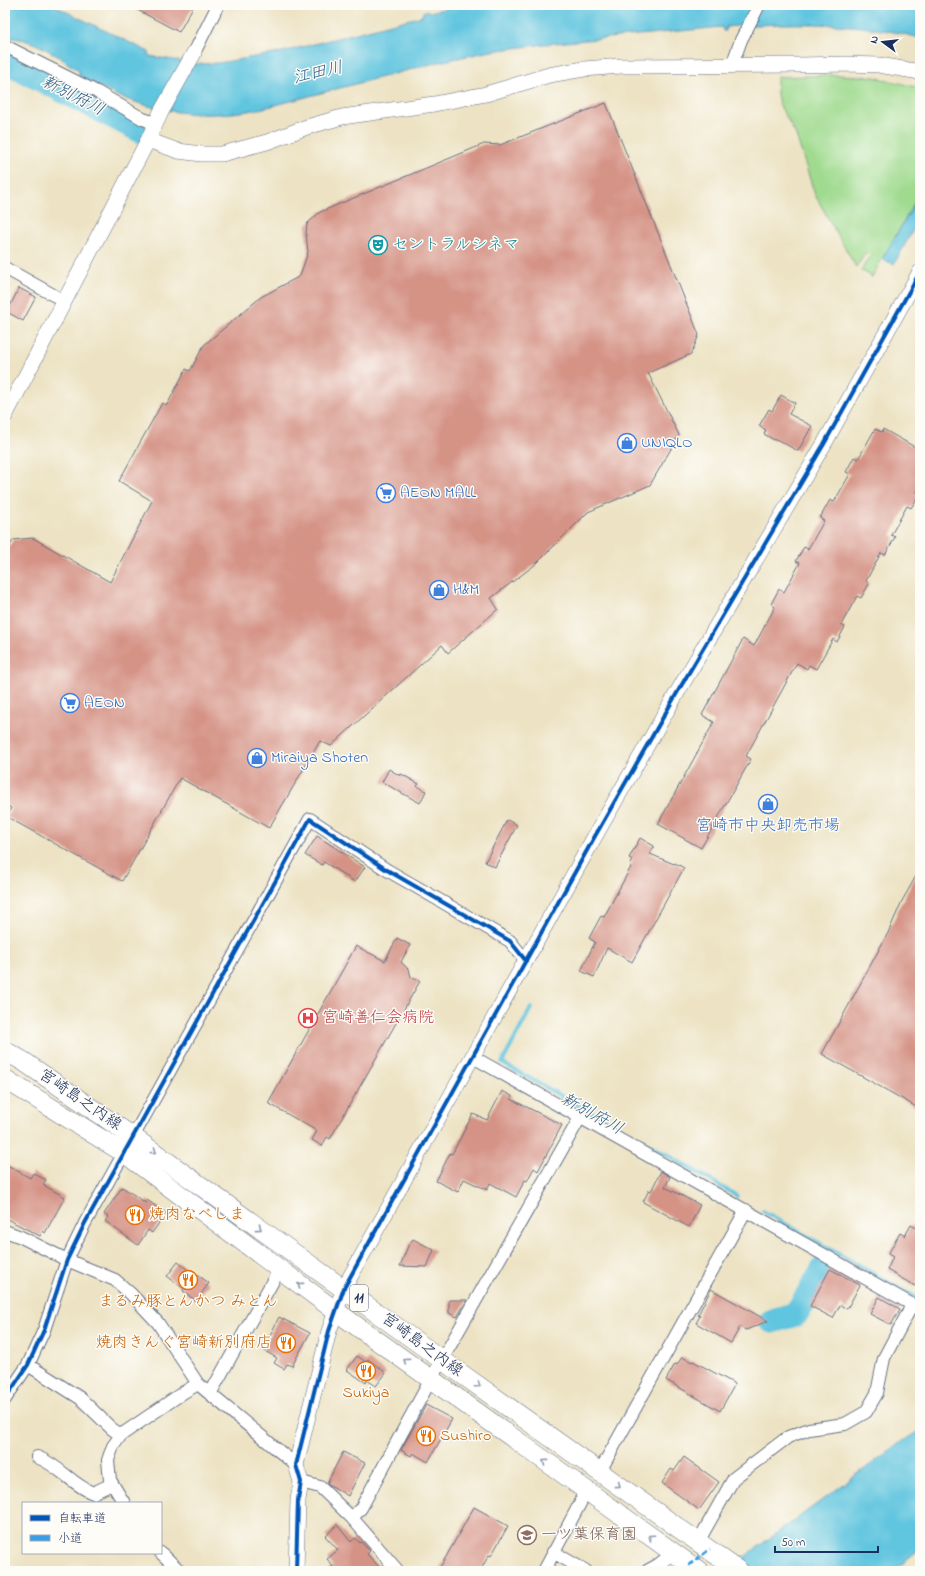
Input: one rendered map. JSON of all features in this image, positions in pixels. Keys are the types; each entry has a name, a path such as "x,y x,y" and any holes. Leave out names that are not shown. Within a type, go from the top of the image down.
{"main road":[{"name":"宮崎島之内線","path":"5,1052 23,1061 134,1137 442,1360 739,1571"},
{"name":"宮崎島之内線","path":"5,1079 124,1154 279,1270 586,1492 697,1569"}],"street":[{"path":"5,416 218,5"},
{"path":"732,65 741,40 759,5"},
{"path":"5,46 97,92 143,118 159,117"},
{"path":"148,140 178,151 202,154 222,154 267,142 342,117 434,104 486,94 549,75 584,69 621,66 847,64 879,65 920,72"},
{"path":"5,268 64,301"},
{"path":"296,1571 298,1500 301,1482 296,1464 329,1331 337,1312 344,1288 680,686 824,444 920,272"},
{"path":"5,1399 28,1365 44,1330 67,1260 124,1154 310,819 387,870 510,941 526,961"},
{"path":"473,1057 581,1116 916,1307 884,1358 878,1393 866,1412 845,1424 809,1429 788,1437 734,1478 704,1545"},
{"path":"352,1518 361,1508 431,1379 581,1116"},
{"path":"600,1471 746,1210"},
{"path":"5,1231 21,1237 67,1260 115,1280 158,1322 198,1384 296,1464"},
{"path":"210,1394 279,1270"},
{"path":"28,1365 80,1398 112,1429 121,1435"},
{"path":"123,1502 110,1480 108,1460 114,1446 121,1435 177,1396 198,1384"},
{"path":"37,1457 54,1465 84,1489 93,1493 112,1484"},
{"path":"301,1482 320,1487 352,1518 398,1571"},
{"path":"544,1571 586,1492"},
{"path":"554,1552 586,1571"},
{"path":"162,1553 180,1571"},
{"path":"647,1571 658,1565 673,1553"}],"green space":[{"path":"840,75 874,77 920,88 920,193 872,277 861,270 871,254 866,253 856,267 815,195 796,135 779,104 777,94 777,77"}],"water":[{"name":"江田川","path":"5,5 53,5 149,52 149,56 197,64 218,63 279,53 422,16 423,12 427,10 429,12 462,5 920,5 920,38 851,26 781,24 726,27 726,31 723,31 722,27 545,44 491,51 439,62 249,111 195,114 159,109 123,98 79,76 79,71 56,55 39,46 21,39 12,38 9,41 5,39"},
{"path":"920,195 920,218 894,264 882,259"},
{"path":"920,1430 920,1550 893,1571 725,1571 900,1443"}],"building":[{"path":"128,5 194,5 179,32"},
{"name":"AEON MALL","path":"606,103 699,335 691,354 648,373 679,435 650,485 588,512 536,564 491,598 498,609 448,653 442,645 331,746 320,741 269,828 180,778 122,881 7,817 11,808 5,804 5,555 13,540 33,538 110,582 152,501 119,481 162,403 167,405 186,369 190,371 204,345 261,297 300,276 308,252 306,234 307,224 320,212 484,144 500,145"},
{"path":"19,288 36,297 23,321 7,312"},
{"path":"781,395 795,403 789,414 812,426 798,451 764,434 766,430 759,426 769,409 772,411"},
{"path":"875,429 882,432 883,429 920,450 920,484 916,491 920,494 911,508 907,506 891,535 895,537 885,555 881,553 866,581 869,584 861,598 857,596 841,625 845,627 837,642 833,639 816,669 809,665 807,669 797,663 746,756 751,759 701,848 658,824 714,722 702,715 743,639 754,646 775,607 771,604 779,589 784,592 800,563 796,561 804,547 808,549 824,521 820,518 830,500 834,502 850,474 846,472 854,457 858,459"},
{"path":"389,769 400,776 401,774 419,784 417,786 426,791 420,803 382,782"},
{"path":"507,820 517,825 495,867 485,862"},
{"path":"317,836 365,867 355,882 324,862 322,865 305,855"},
{"path":"640,838 654,846 650,854 684,868 632,962 607,948 594,977 581,971 595,942 589,938 601,916 604,917 631,867 630,866 633,860 629,858"},
{"path":"920,869 920,1109 822,1054 888,933 902,901"},
{"path":"397,938 410,945 401,962 409,970 411,977 420,981 330,1139 327,1137 322,1146 312,1140 317,1131 268,1103 356,946 385,961"},
{"path":"502,1091 512,1096 511,1099 562,1125 538,1171 534,1168 527,1181 525,1180 516,1197 490,1183 487,1190 464,1179 458,1192 436,1181 450,1153 452,1154 473,1114 487,1120"},
{"path":"9,1166 30,1178 33,1173 46,1180 43,1185 65,1197 45,1233 43,1231 40,1236 5,1218 5,1173"},
{"path":"661,1171 670,1177 665,1187 700,1205 689,1227 643,1202 649,1190 651,1191"},
{"name":"焼肉なべしま","path":"122,1187 146,1203 147,1200 166,1213 152,1233 148,1230 138,1245 105,1221 108,1217 104,1214"},
{"path":"911,1225 920,1230 920,1276 915,1286 887,1270 893,1257 888,1254 900,1233 905,1236"},
{"path":"413,1239 434,1250 427,1267 400,1266 408,1246"},
{"name":"まるみ豚とんかつ みとん","path":"178,1262 209,1283 196,1301 183,1291 184,1289 167,1276"},
{"path":"830,1269 860,1285 847,1309 840,1305 833,1318 810,1306"},
{"path":"711,1289 768,1321 746,1330 740,1327 731,1343 696,1323 700,1316 698,1315"},
{"path":"879,1297 900,1309 891,1325 870,1314"},
{"path":"449,1300 467,1300 457,1317 449,1313"},
{"name":"焼肉きんぐ宮崎新別府店","path":"279,1317 310,1333 292,1366 287,1364 284,1369 274,1363 277,1358 263,1350"},
{"name":"Sukiya","path":"357,1356 366,1362 368,1359 386,1373 376,1386 367,1380 366,1383 347,1370"},
{"path":"682,1357 692,1362 693,1361 735,1384 720,1411 666,1380 675,1364 677,1365"},
{"name":"Sushiro","path":"426,1405 452,1419 428,1462 413,1453 411,1456 401,1450"},
{"path":"343,1452 365,1463 348,1496 327,1483"},
{"path":"684,1457 719,1482 699,1510 662,1483 671,1469 674,1471"},
{"path":"474,1507 508,1526 491,1556 489,1555 480,1571 438,1571"},
{"path":"337,1525 351,1542 355,1538 370,1551 367,1554 383,1571 327,1571 333,1566 327,1559 338,1550 325,1536"}],"waterway":[{"name":"新別府川","path":"5,61 141,131"},
{"name":"新別府川","path":"531,1008 502,1063 666,1154 737,1196"},
{"name":"新別府川","path":"763,1211 920,1300"},
{"name":"新別府川","path":"772,1321 796,1314 826,1265"}],"marked path":[{"path":"681,1571 710,1549"}],"cycle path":[{"path":"296,1571 298,1500 301,1482 296,1465 329,1331 344,1288 595,836 681,686 824,444 920,272"},
{"path":"5,1399 28,1365 44,1330 67,1260 85,1223 310,819 387,870 510,941 526,961"}],"place":[{"name":"セントラルシネマ","path":"378,245"},
{"name":"UNIQLO","path":"627,443"},
{"name":"AEON MALL","path":"386,493"},
{"name":"H&M","path":"439,590"},
{"name":"AEON","path":"70,703"},
{"name":"Miraiya Shoten","path":"257,758"},
{"name":"宮崎市中央卸売市場","path":"768,804"},
{"name":"宮崎善仁会病院","path":"308,1018"},
{"name":"焼肉なべしま","path":"135,1215"},
{"name":"まるみ豚とんかつ みとん","path":"188,1280"},
{"name":"焼肉きんぐ宮崎新別府店","path":"286,1343"},
{"name":"Sukiya","path":"366,1371"},
{"name":"Sushiro","path":"426,1436"},
{"name":"一ツ葉保育園","path":"527,1535"}]}
